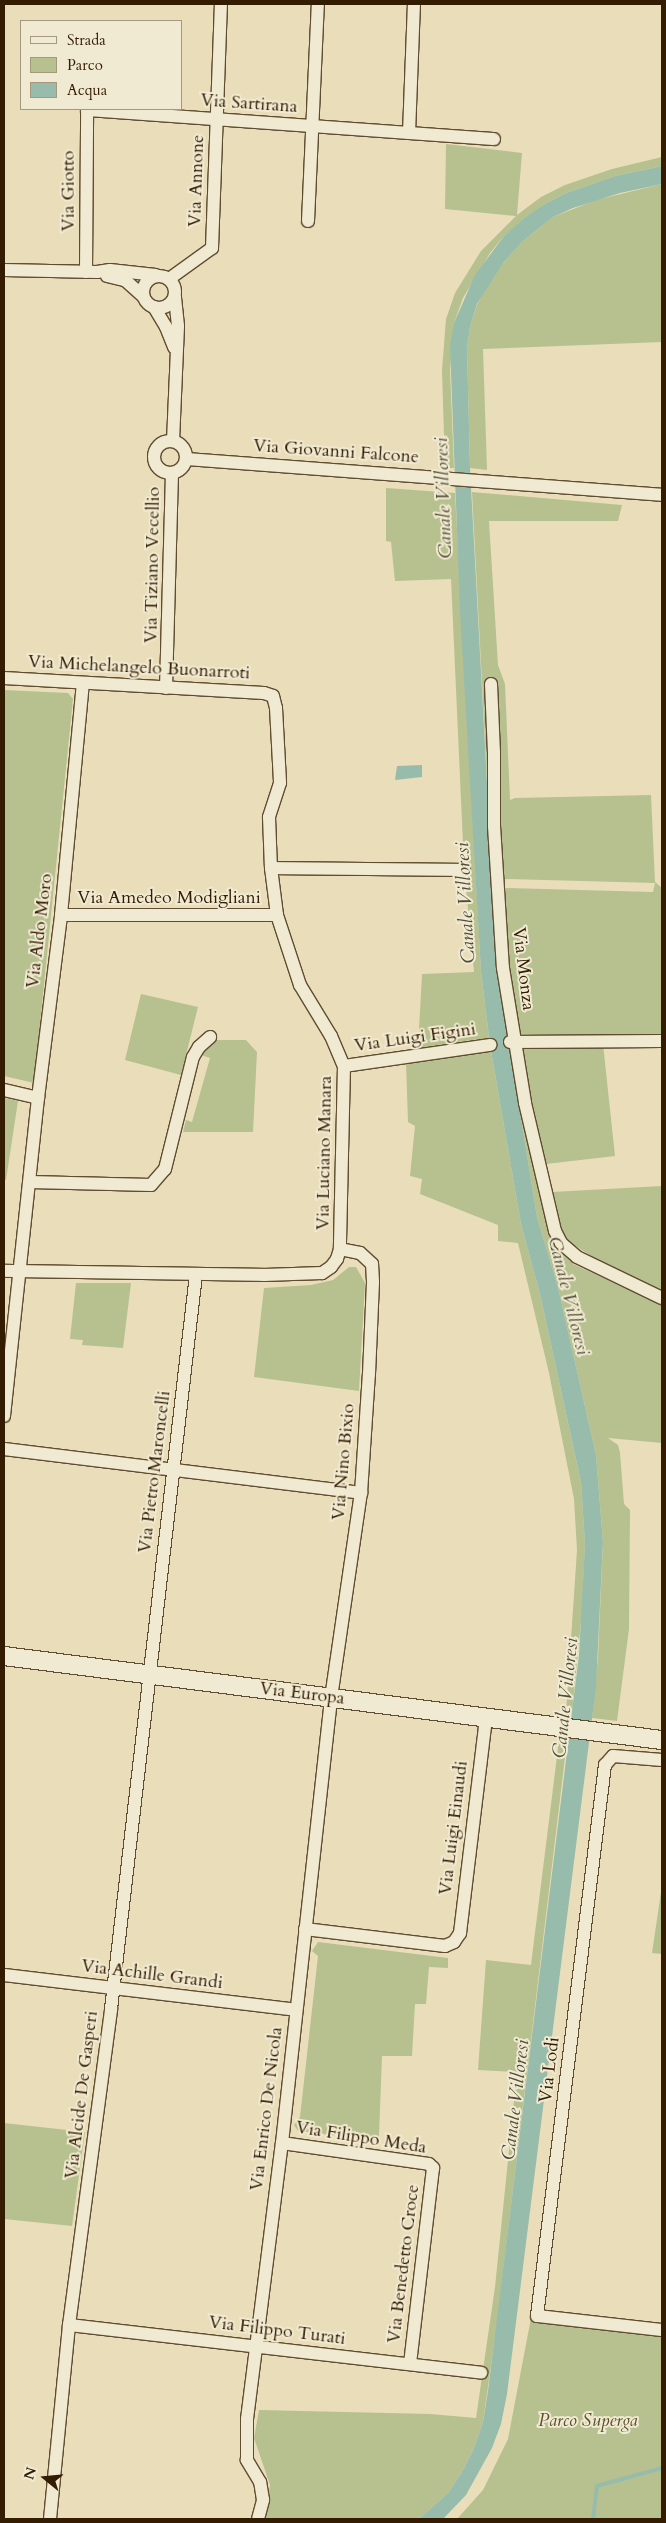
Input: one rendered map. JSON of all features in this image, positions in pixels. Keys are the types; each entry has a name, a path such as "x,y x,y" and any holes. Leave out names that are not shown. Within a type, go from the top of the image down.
{"street":[{"name":"Via Annone","path":"169,279 212,248 221,4"},
{"path":"308,221 318,4"},
{"path":"409,133 414,4"},
{"name":"Via Sartirana","path":"87,110 494,139"},
{"name":"Via Giotto","path":"87,110 92,272"},
{"path":"4,270 92,272 110,270 169,279 175,287 178,326 175,349 173,441 182,445 186,458"},
{"path":"92,272 125,280 143,296 154,307 166,327 175,349"},
{"path":"143,296 143,290 147,281 156,276"},
{"path":"154,307 168,305 175,297"},
{"name":"Via Tiziano Vecellio","path":"173,441 160,444 154,456 159,469 172,473 182,468 186,458"},
{"name":"Via Giovanni Falcone","path":"186,458 492,480 662,495"},
{"name":"Via Tiziano Vecellio","path":"166,688 172,473"},
{"name":"Via Michelangelo Buonarroti","path":"4,678 264,693 272,696"},
{"name":"Via Aldo Moro","path":"4,1416 38,1098 61,915 83,684"},
{"name":"Via Monza","path":"491,684 494,752 494,826 501,942 512,1042 546,1197 556,1232 567,1250 606,1272 662,1298"},
{"name":"Via Luciano Manara","path":"4,1271 196,1274 322,1273 337,1259 340,1249 344,1066 331,1036 300,985 277,915 271,868 269,817 280,783 276,708 272,696"},
{"path":"271,868 464,870"},
{"name":"Via Amedeo Modigliani","path":"61,915 277,915"},
{"path":"30,1182 152,1185 165,1170 192,1057 210,1036"},
{"path":"512,1042 662,1041"},
{"name":"Via Luigi Figini","path":"344,1066 490,1045"},
{"path":"4,1090 38,1098"},
{"name":"Via Nino Bixio","path":"331,1698 360,1493 373,1282 372,1264 360,1253 340,1249"},
{"name":"Via Pietro Maroncelli","path":"149,1675 196,1274"},
{"path":"4,1449 360,1493"},
{"name":"Via Europa","path":"4,1656 662,1740"},
{"name":"Via Alcide De Gasperi","path":"50,2519 69,2325 112,1988 149,1675"},
{"name":"Via Enrico De Nicola","path":"258,2519 262,2500 260,2482 247,2460 247,2419 282,2143 331,1698"},
{"name":"Via Luigi Einaudi","path":"305,1928 445,1946 454,1942 460,1933 486,1718"},
{"name":"Via Lodi","path":"662,1760 613,1756 605,1765 537,2316 662,2330"},
{"name":"Via Achille Grandi","path":"4,1975 296,2010"},
{"name":"Via Filippo Meda","path":"282,2143 429,2164 433,2168"},
{"name":"Via Benedetto Croce","path":"410,2364 433,2168"},
{"name":"Via Filippo Turati","path":"69,2325 255,2345 481,2373"}],"green space":[{"path":"446,144 522,153 517,215 541,197 565,185 612,169 662,157 662,166 615,176 566,193 545,204 504,236 490,253 463,298 454,323 450,369 454,468 445,468 442,370 446,319 455,293 481,251 516,216 445,209"},
{"path":"662,184 662,342 483,349 487,470 470,468 467,348 470,327 477,305 489,282 522,242 553,217 596,200"},
{"path":"386,488 455,493 481,972 490,1045 521,1224 540,1294 581,1482 585,1544 582,1611 572,1713 566,1713 577,1550 574,1499 549,1373 518,1243 498,1241 498,1225 420,1194 422,1179 410,1176 415,1126 408,1122 406,1062 483,1052 479,1039 418,1048 422,974 474,972 464,866 451,579 395,581 391,542 386,541"},
{"path":"472,492 622,505 618,521 489,521 498,665 505,684 510,800 515,798 651,795 655,882 662,888 662,1038 603,1044 615,1156 546,1164 552,1192 662,1186 662,1291 608,1267 565,1239 573,1264 662,1305 662,1443 608,1438 618,1445 624,1504 630,1510 629,1629 617,1721 592,1718 598,1657 603,1542 596,1455 558,1287 537,1217 497,969","holes":["504,879 655,883 653,892 505,888"]},
{"path":"4,690 68,693 73,699 34,1083 4,1076"},
{"path":"141,994 198,1007 181,1075 125,1060"},
{"path":"216,1040 246,1040 257,1052 253,1132 183,1132 186,1120 192,1122 210,1058 201,1055 206,1047"},
{"path":"4,1098 18,1101 6,1180 4,1180"},
{"path":"349,1267 356,1267 365,1283 359,1391 254,1377 264,1288 311,1285 333,1280"},
{"path":"76,1283 131,1283 123,1348 82,1345 83,1340 70,1339"},
{"path":"559,1740 567,1741 496,2330 483,2422 474,2448 449,2492 419,2519 265,2519 270,2485 254,2438 259,2410 430,2414 476,2418 495,2287 517,2072 478,2070 486,1960 531,1965"},
{"path":"662,1892 662,1954 652,1953"},
{"path":"318,1942 448,1958 448,1968 429,1967 426,2004 415,2004 412,2056 382,2056 379,2136 374,2140 298,2131 294,2125 300,2117 318,1956 312,1951"},
{"path":"4,2123 85,2132 72,2226 4,2219"},
{"name":"Parco Superga","path":"531,2318 662,2335 662,2519 457,2519 483,2490 508,2439"}],"water":[{"path":"662,166 662,184 620,193 573,208 553,217 522,242 503,263 477,304 470,327 467,348 470,468 497,969 537,1217 558,1287 596,1455 603,1542 596,1687 507,2394 501,2424 492,2448 466,2495 443,2519 419,2519 449,2492 474,2448 483,2422 579,1655 585,1544 581,1482 540,1294 521,1224 490,1045 481,972 460,611 450,346 454,323 475,275 504,236 526,217 566,193 615,176"},
{"path":"422,765 422,777 395,780 397,766"}],"waterway":[{"path":"593,2519 597,2486 662,2468"}],"water label":[{"name":"Canale Villoresi","path":"444,498"},
{"name":"Canale Villoresi","path":"466,903"},
{"name":"Canale Villoresi","path":"568,1296"},
{"name":"Canale Villoresi","path":"566,1698"},
{"name":"Canale Villoresi","path":"516,2100"}]}
